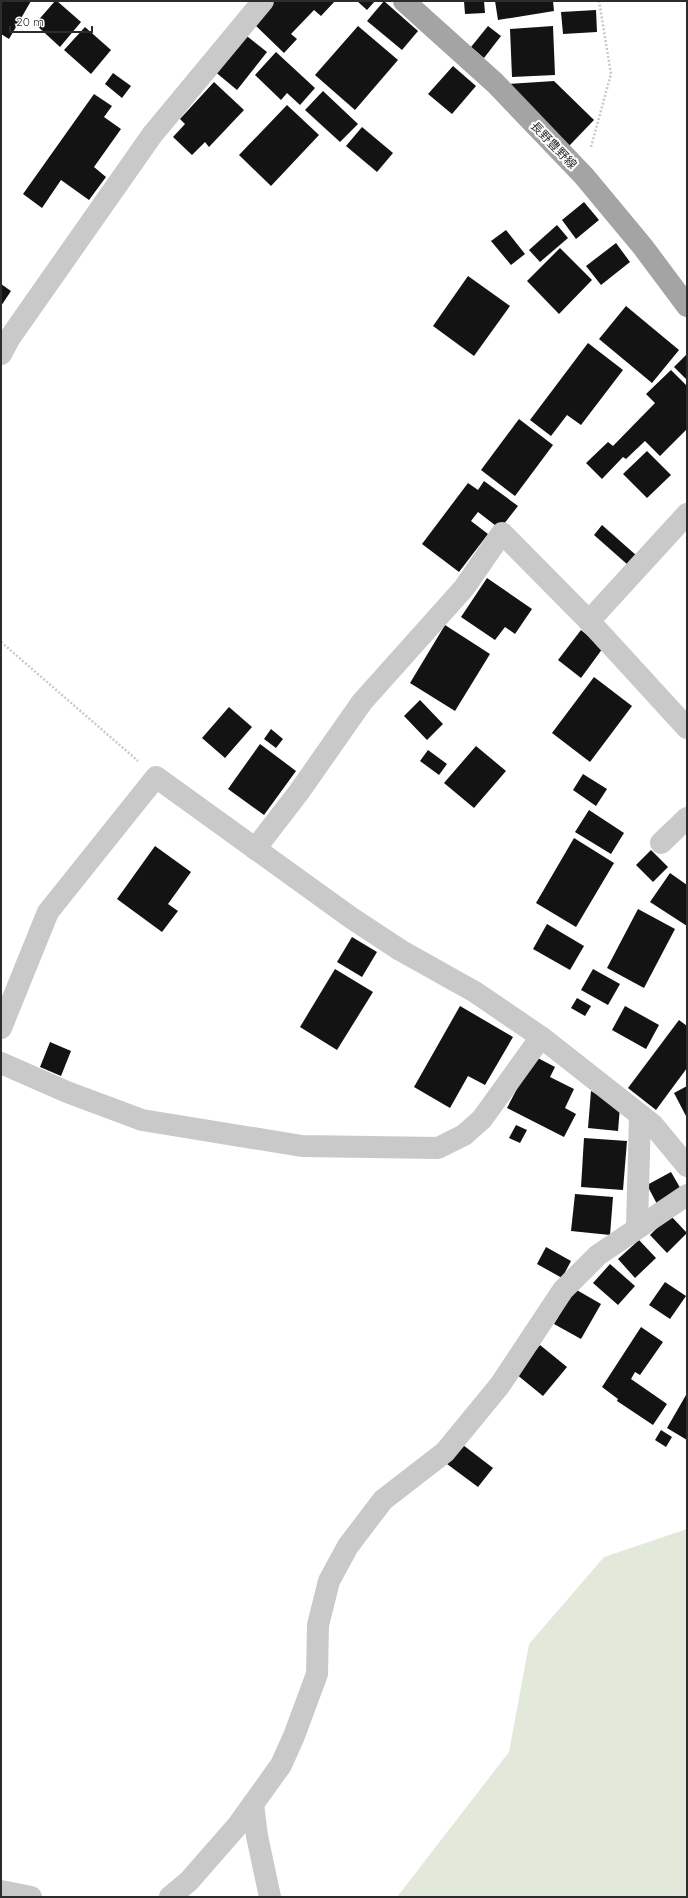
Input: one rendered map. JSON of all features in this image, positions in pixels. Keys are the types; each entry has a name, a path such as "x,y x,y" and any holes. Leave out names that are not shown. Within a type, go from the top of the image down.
{"main road":[{"name":"長野豊野線","path":"404,1 495,83 584,176 643,247 687,306"}],"street":[{"path":"1,354 9,339 152,135 263,1"},
{"path":"589,621 687,514"},
{"path":"255,849 299,792 362,702 464,588 502,533 589,621 687,728"},
{"path":"1,1028 48,912 156,777 387,942 475,992 541,1038 653,1125 687,1166"},
{"path":"661,844 687,818"},
{"path":"1,1063 61,1089 142,1120 302,1146 438,1148 464,1135 482,1119 541,1038"},
{"path":"637,1228 640,1115"},
{"path":"170,1897 189,1881 238,1825 282,1765 317,1674 318,1625 330,1581 348,1546 383,1500 445,1452 500,1385 563,1290 598,1255 687,1195"},
{"path":"253,1804 257,1836 270,1897"},
{"path":"1,1891 31,1897"}],"path":[{"path":"584,176 611,74 599,1"},
{"path":"1,642 156,777"}],"green space":[{"path":"687,1529 687,1897 397,1897 509,1752 529,1644 604,1557"}],"building":[{"path":"1,1 31,1 9,39 1,34"},
{"path":"55,1 57,1 81,22 60,47 35,24"},
{"path":"272,1 335,1 321,16 314,10 291,34 297,39 284,53 252,22"},
{"path":"357,1 375,1 367,10"},
{"path":"384,1 418,31 402,50 367,21"},
{"path":"464,1 484,1 485,13 465,14"},
{"path":"495,1 553,1 554,11 498,20"},
{"path":"596,10 597,32 563,34 561,12"},
{"path":"358,26 398,60 355,110 315,75"},
{"path":"488,26 501,36 484,58 471,47"},
{"path":"553,26 555,75 512,77 510,29"},
{"path":"85,27 111,50 91,74 64,50"},
{"path":"243,33 267,52 237,90 213,70"},
{"path":"276,52 315,88 300,105 287,93 281,100 255,75"},
{"path":"453,66 476,86 452,114 428,94"},
{"path":"113,73 131,86 122,98 105,84"},
{"path":"554,81 594,120 569,146 506,84"},
{"path":"214,82 244,110 209,147 205,142 192,155 173,137 185,124 180,119"},
{"path":"323,91 358,124 340,142 305,110"},
{"path":"94,94 112,106 104,117 121,129 94,167 106,177 89,200 61,180 42,208 23,194"},
{"path":"287,105 319,135 271,186 239,155"},
{"path":"362,127 393,153 377,172 346,146"},
{"path":"584,202 599,220 576,239 562,220"},
{"path":"557,225 568,238 540,262 529,250"},
{"path":"506,230 525,254 511,265 491,241"},
{"path":"616,243 630,262 601,285 586,266"},
{"path":"560,248 592,280 559,314 527,281"},
{"path":"468,276 510,306 474,356 433,326"},
{"path":"1,284 11,291 1,306"},
{"path":"626,306 679,350 652,383 599,339"},
{"path":"588,343 623,370 581,425 567,415 551,436 530,420"},
{"path":"687,354 687,380 674,367"},
{"path":"671,370 687,386 687,429 660,456 645,441 626,459 623,457 602,479 586,463 608,442 613,446 655,403 646,394"},
{"path":"519,419 553,445 515,496 481,470"},
{"path":"647,451 671,475 647,498 623,474"},
{"path":"484,481 518,506 500,529 478,512 471,521 488,534 459,572 422,544 468,483 478,490"},
{"path":"602,525 637,556 628,565 594,535"},
{"path":"487,578 532,609 515,634 505,627 495,640 461,617"},
{"path":"445,625 490,654 455,711 410,683"},
{"path":"581,630 603,648 581,678 558,660"},
{"path":"594,677 632,706 590,762 552,733"},
{"path":"420,700 443,724 427,740 404,716"},
{"path":"229,707 252,727 225,758 202,738"},
{"path":"271,729 283,739 276,748 264,739"},
{"path":"260,744 296,771 264,815 228,789"},
{"path":"476,746 506,771 474,808 444,783"},
{"path":"428,750 447,764 439,775 420,761"},
{"path":"583,774 607,789 596,806 573,790"},
{"path":"589,810 624,833 611,854 575,832"},
{"path":"574,838 614,863 576,927 536,903"},
{"path":"155,846 191,872 168,904 178,911 162,932 117,899"},
{"path":"651,850 668,867 653,882 636,865"},
{"path":"670,873 687,885 687,926 650,902"},
{"path":"638,909 675,929 644,988 607,968"},
{"path":"547,924 584,946 570,970 533,949"},
{"path":"352,937 377,952 362,977 337,962"},
{"path":"335,969 373,992 337,1050 300,1027"},
{"path":"593,969 620,984 608,1005 581,990"},
{"path":"577,998 591,1006 585,1016 571,1008"},
{"path":"460,1006 513,1037 485,1085 468,1076 450,1108 414,1087"},
{"path":"625,1006 659,1025 646,1049 612,1030"},
{"path":"679,1020 687,1026 687,1068 656,1110 628,1088"},
{"path":"50,1042 71,1051 61,1076 40,1067"},
{"path":"534,1056 555,1067 550,1077 574,1089 565,1108 576,1114 564,1137 507,1108"},
{"path":"687,1086 687,1118 674,1093"},
{"path":"591,1091 620,1107 618,1131 588,1128"},
{"path":"516,1125 527,1130 520,1143 509,1138"},
{"path":"584,1138 627,1141 623,1190 581,1187"},
{"path":"671,1172 682,1191 657,1204 647,1185"},
{"path":"575,1194 613,1197 610,1235 571,1231"},
{"path":"670,1215 687,1233 667,1253 650,1235"},
{"path":"639,1240 656,1258 635,1278 618,1259"},
{"path":"546,1247 571,1261 562,1278 537,1264"},
{"path":"610,1264 635,1286 618,1305 593,1283"},
{"path":"665,1282 686,1296 670,1319 649,1305"},
{"path":"575,1289 601,1304 581,1339 554,1324"},
{"path":"641,1327 663,1342 640,1375 635,1372 631,1379 667,1404 653,1425 617,1401 618,1399 602,1387"},
{"path":"540,1345 567,1367 543,1396 516,1374"},
{"path":"686,1395 687,1396 687,1440 667,1428"},
{"path":"661,1430 672,1437 666,1447 655,1440"},
{"path":"463,1445 493,1468 478,1487 447,1464"}]}
